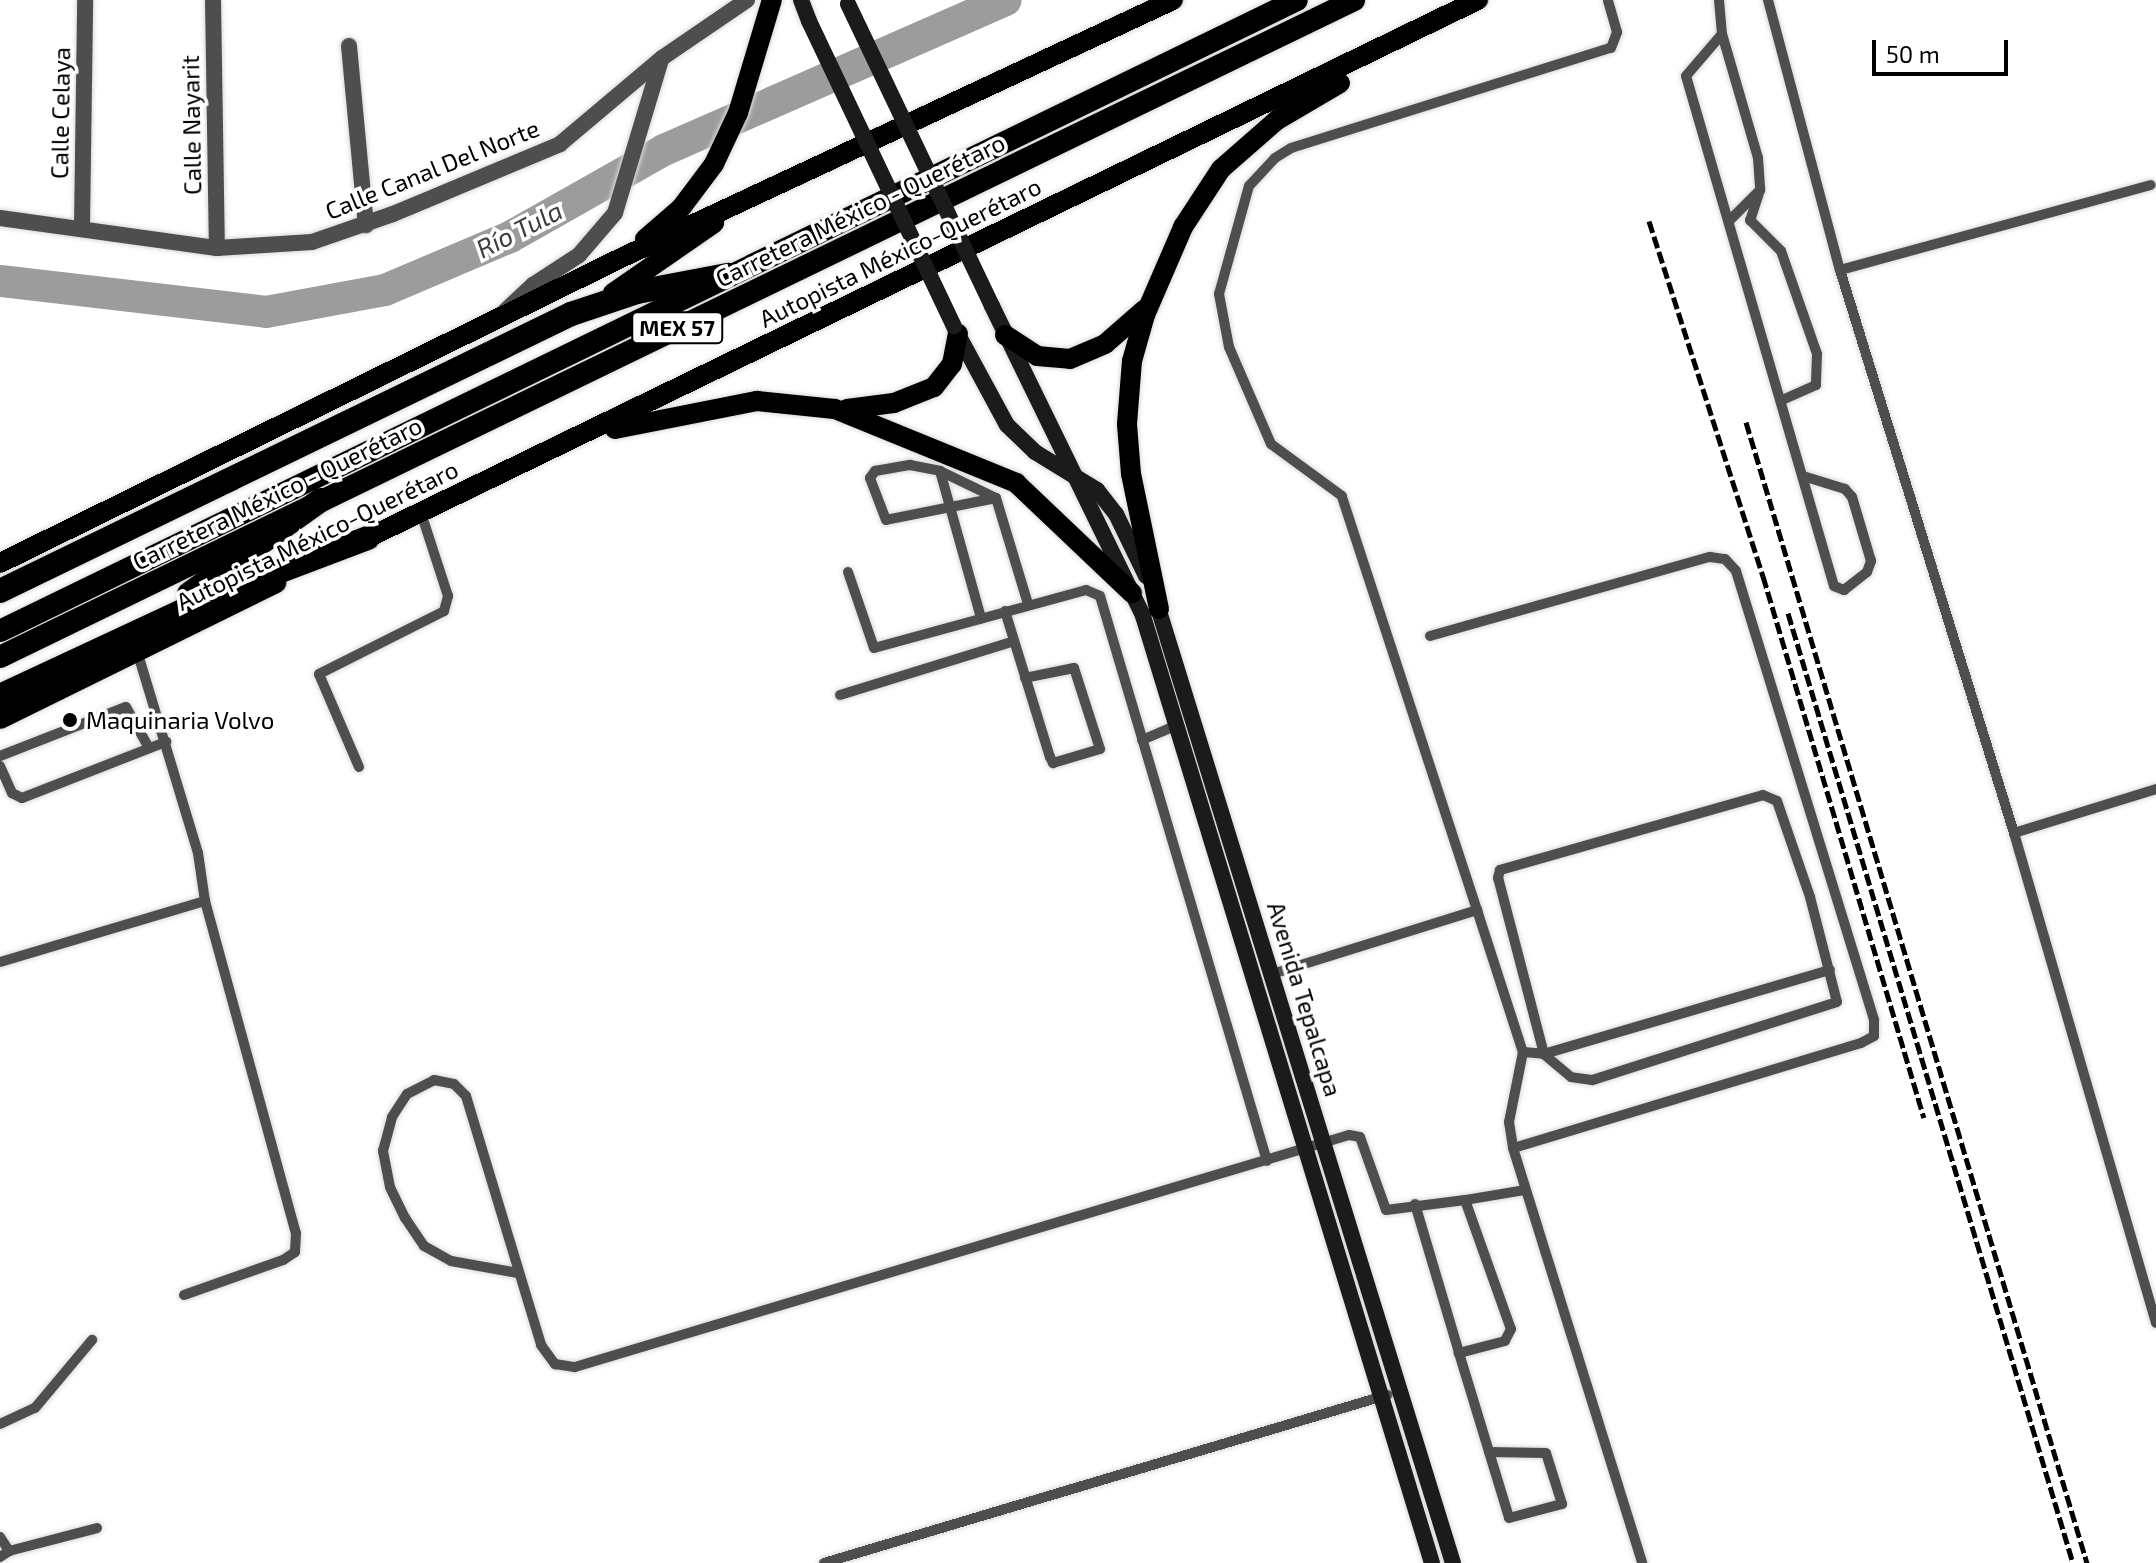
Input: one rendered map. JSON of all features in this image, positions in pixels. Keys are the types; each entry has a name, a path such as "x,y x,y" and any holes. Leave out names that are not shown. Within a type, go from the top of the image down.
{"highway":[{"name":"Carretera México - Querétaro","path":"0,631 1297,0"},
{"name":"Carretera México - Querétaro","path":"0,657 1354,0"},
{"path":"0,591 582,310 648,289 728,275"},
{"path":"90,653 238,563 321,500"},
{"path":"0,696 217,595 368,538"}],"main road":[{"path":"623,257 681,208 714,164 757,55 772,0"},
{"name":"Avenida Tepalcapa","path":"801,0 994,406 1015,435 1097,490 1116,514 1159,609 1453,1563"},
{"path":"0,563 623,257 1173,0"},
{"name":"Autopista México-Querétaro","path":"0,719 1478,0"},
{"name":"Avenida Tepalcapa","path":"847,2 1132,593 1177,725 1432,1563"},
{"path":"1159,609 1131,474 1127,424 1132,361 1155,294 1197,201 1235,155 1298,106 1368,68 1434,22"},
{"path":"582,310 671,258 739,203"},
{"path":"1005,335 1037,356 1080,356 1119,334 1155,294"},
{"path":"582,435 747,402 835,409 875,407 926,392 952,364 956,330"},
{"path":"835,409 1016,483 1132,593"}],"street":[{"name":"Calle Celaya","path":"82,227 85,0"},
{"name":"Calle Nayarit","path":"213,0 217,248"},
{"name":"Calle Canal Del Norte","path":"0,218 217,248 287,247 366,225 560,144 662,58 747,0"},
{"path":"349,46 366,225"},
{"path":"498,318 533,285 579,255 615,213 662,58"}],"lane":[{"path":"1608,0 1617,32 1611,48 1291,148 1275,158 1249,186 1219,294 1229,347 1271,444 1342,496 1523,1052 1509,1122 1513,1148 1642,1563"},
{"path":"1719,0 1722,34 1748,112 1760,190 1750,220 1781,251 1817,354 1816,385 1782,400"},
{"path":"1768,0 1840,270 2014,833 2156,1323"},
{"path":"1722,34 1686,76 1834,586 1844,590 1867,572 1871,561 1852,497 1845,489 1803,476"},
{"path":"1840,270 2151,185"},
{"path":"1729,221 1760,190"},
{"path":"996,498 886,520 870,478 875,471 910,465 940,471 996,498 1028,604"},
{"path":"940,471 981,618"},
{"path":"359,767 319,674 325,666 444,611 448,596 421,513"},
{"path":"1430,636 1710,557 1725,559 1736,571 1874,1020 1874,1036 1861,1043 1513,1148"},
{"path":"848,572 874,648 1086,590 1100,596 1267,1161"},
{"path":"1005,611 1025,678 1053,763 1100,749 1074,668 1025,678"},
{"path":"840,695 1014,641"},
{"path":"137,651 198,853 205,901 296,1233 295,1252 184,1295"},
{"path":"0,756 126,707 149,748"},
{"path":"1142,740 1177,725"},
{"path":"0,766 12,793 22,798 166,742"},
{"path":"2014,833 2156,789"},
{"path":"1771,796 1830,970 1837,1002 1581,1081 1544,1054 1498,878 1500,870 1771,796"},
{"path":"0,962 205,901"},
{"path":"1272,974 1477,910"},
{"path":"1523,1052 1544,1054 1830,970"},
{"path":"518,1273 451,1261 424,1246 405,1218 390,1187 383,1151 392,1117 407,1094 434,1080 454,1084 466,1096 541,1345 555,1364 575,1367 1324,1144 1360,1137 1386,1210 1525,1190"},
{"path":"1459,1353 1511,1337 1465,1200"},
{"path":"1415,1204 1489,1452 1512,1521 1562,1504 1546,1453 1489,1452"},
{"path":"0,1424 35,1408 92,1340"},
{"path":"824,1563 1400,1390"},
{"path":"0,1537 4,1554 97,1528"}],"waterway":[{"name":"Río Tula","path":"0,281 266,312 385,290 510,237 664,150 1005,0"}],"railway":[{"path":"1649,221 1763,576 1924,1118"},
{"path":"1746,422 2087,1563"},
{"path":"1788,613 2073,1563"}],"place":[{"name":"Maquinaria Volvo","path":"70,720"}]}
